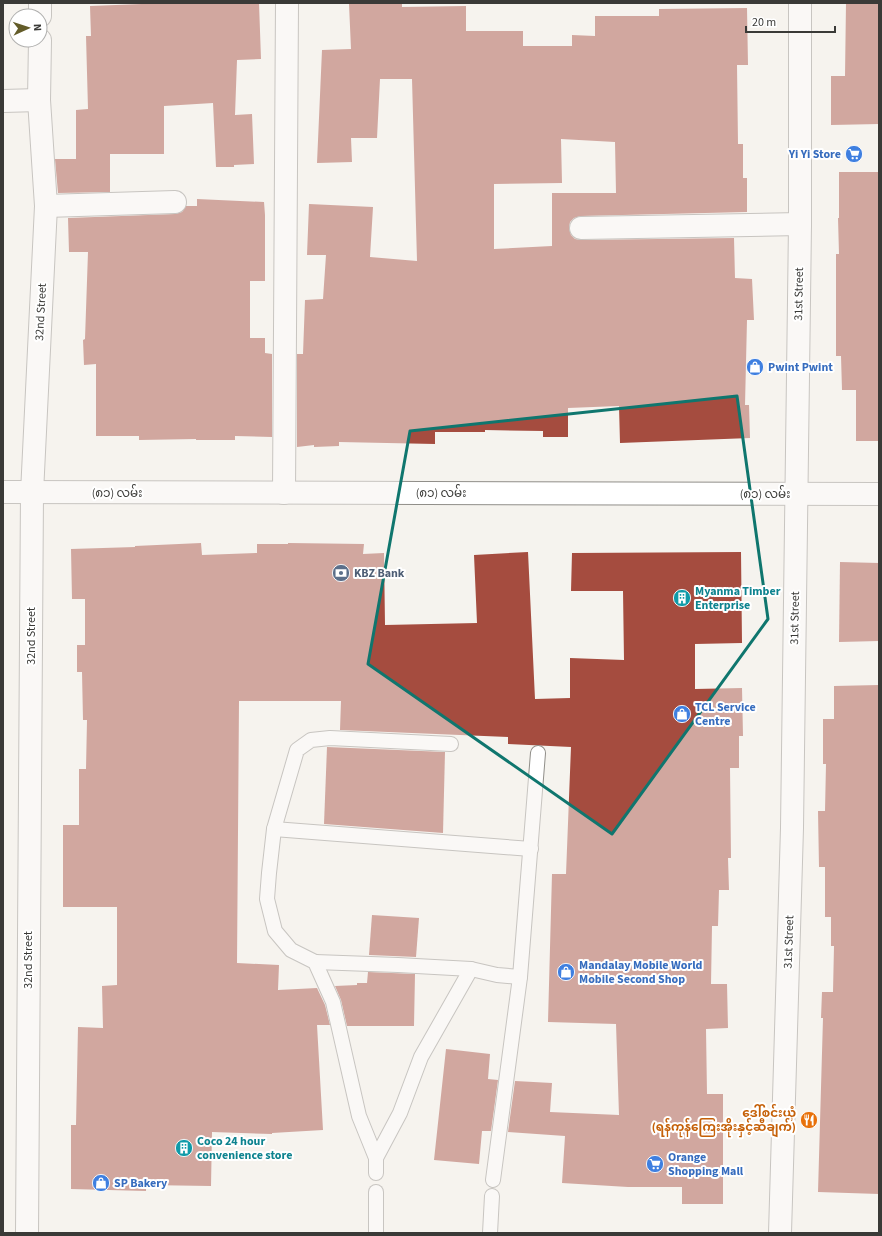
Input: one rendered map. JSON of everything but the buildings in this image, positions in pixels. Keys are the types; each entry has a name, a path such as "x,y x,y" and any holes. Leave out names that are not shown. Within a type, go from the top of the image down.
{"street":[{"path":"284,493 287,3"},
{"name":"31st Street","path":"780,1233 792,828 800,224 800,3"},
{"name":"32nd Street","path":"27,1233 32,493 46,206 39,100 40,48"},
{"path":"3,101 39,100"},
{"path":"46,206 175,202"},
{"path":"581,228 800,224"},
{"name":"(၈၁) လမ်း","path":"3,492 879,494"}],"lane":[{"path":"451,744 330,738 311,740 297,750 274,829 267,899 275,931 291,950 315,962 398,964 471,969 497,975 520,976"},
{"path":"493,1180 520,976 532,850 538,753"},
{"path":"274,829 532,850"},
{"path":"315,962 333,1002 359,1116 376,1158 376,1173"},
{"path":"376,1158 400,1113 421,1057 471,969"},
{"path":"376,1192 376,1233"},
{"path":"490,1233 492,1196"}],"highlighted area":[{"path":"737,396 768,619 612,834 368,664 410,431"}],"place":[{"name":"Yi Yi Store","path":"854,154"},
{"name":"Pwint Pwint","path":"755,367"},
{"name":"KBZ Bank","path":"341,573"},
{"name":"Myanma Timber Enterprise","path":"682,598"},
{"name":"TCL Service Centre","path":"682,714"},
{"name":"Mandalay Mobile World Mobile Second Shop","path":"566,972"},
{"name":"ဒေါ်စင်းယုံ (ရန်ကုန်ကြေးအိုးနှင့်ဆီချက်)","path":"809,1120"},
{"name":"Coco 24 hour convenience store","path":"184,1148"},
{"name":"Orange Shopping Mall","path":"655,1164"},
{"name":"SP Bakery","path":"101,1183"}]}
